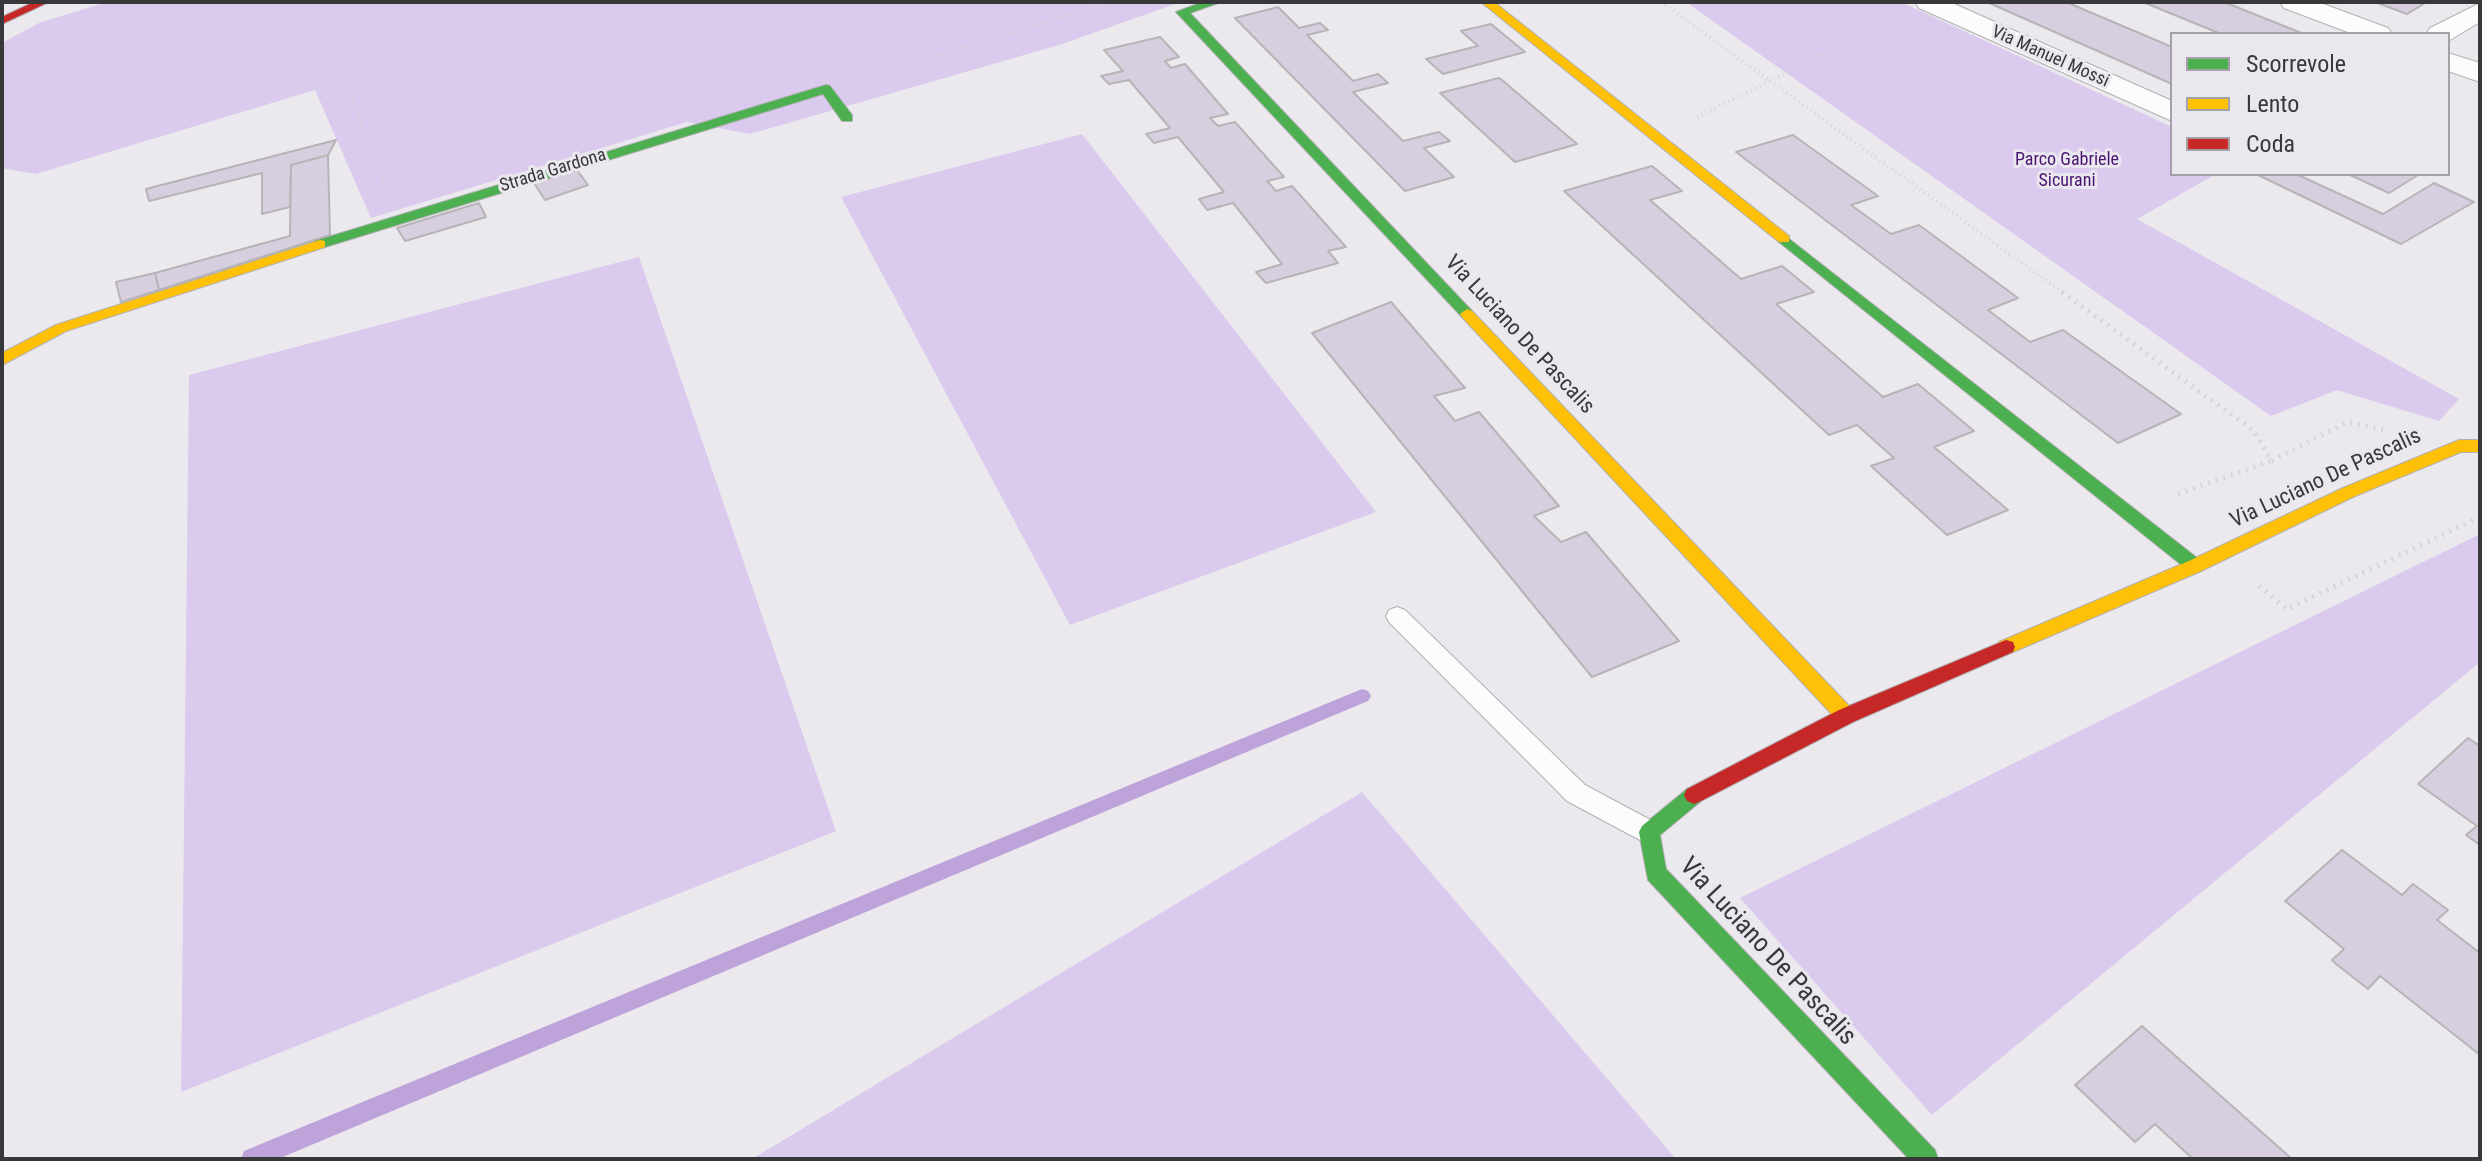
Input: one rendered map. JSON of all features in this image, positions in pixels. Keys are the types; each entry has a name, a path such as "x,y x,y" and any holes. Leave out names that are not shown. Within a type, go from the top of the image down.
{"main road":[{"path":"2,19 42,2"},
{"name":"Via Luciano De Pascalis","path":"1215,2 1182,12 1846,716"},
{"path":"1487,2 2195,566"},
{"path":"826,89 847,118"},
{"name":"Strada Gardona","path":"2,360 55,330 397,219 826,89"},
{"name":"Via Luciano De Pascalis","path":"1926,1159 1656,873 1649,832 1699,791 1846,716 2195,566 2375,481 2459,446 2480,446"}],"street":[{"path":"2293,2 2373,32"},
{"name":"Via Manuel Mossi","path":"1916,8 2170,111"},
{"path":"2443,32 2480,11"},
{"path":"2450,62 2480,73"}],"lane":[{"path":"1397,616 1576,793 1649,832"}],"path":[{"path":"826,89 1111,2"},
{"path":"1661,2 2254,431 2271,461"},
{"path":"1656,137 1916,8"},
{"path":"347,84 397,219"},
{"path":"2171,497 2271,461 2347,422 2389,431"},
{"path":"2249,578 2287,609 2480,517"}],"green space":[{"path":"107,2 1181,2 1059,45 750,134 687,122 371,218 315,90 36,174 2,168 2,43 39,23"},
{"name":"Parco Gabriele Sicurani","path":"1686,2 1901,2 2170,126 2170,176 2212,176 2137,219 2459,399 2439,421 2337,390 2271,416"},
{"path":"1082,134 1376,512 1070,625 841,197"},
{"path":"639,257 836,831 181,1092 189,375"},
{"path":"2480,534 2480,662 1932,1115 1740,898"},
{"path":"1362,792 1676,1159 752,1159"}],"building":[{"path":"1987,2 2066,2 2170,46 2170,83"},
{"path":"2143,2 2224,2 2299,32 2216,32"},
{"path":"2375,2 2427,2 2407,14"},
{"path":"1278,7 1299,28 1320,23 1328,30 1307,35 1353,81 1378,74 1388,83 1353,92 1403,141 1439,132 1450,141 1424,148 1454,177 1405,191 1235,18"},
{"path":"1491,24 1525,52 1443,74 1426,59 1478,46 1461,31"},
{"path":"1160,37 1179,57 1165,61 1171,68 1185,64 1228,114 1210,118 1218,126 1235,122 1284,177 1267,181 1276,191 1292,186 1346,247 1328,251 1338,263 1266,283 1256,272 1282,264 1233,203 1207,210 1199,199 1224,192 1178,137 1154,143 1146,134 1170,128 1129,80 1109,84 1101,76 1123,71 1104,50"},
{"path":"1499,78 1577,144 1515,162 1440,93"},
{"path":"1793,135 1878,196 1851,205 1891,234 1919,225 2018,298 1988,310 2030,342 2063,330 2181,414 2118,443 1736,152"},
{"path":"336,140 328,155 291,165 290,207 262,214 262,173 149,201 146,189"},
{"path":"328,155 330,235 159,290 155,273 290,236 291,165"},
{"path":"1652,166 1682,191 1650,200 1741,279 1782,266 1814,292 1776,304 1883,397 1918,384 1974,431 1934,447 2008,510 1947,535 1871,466 1894,458 1857,425 1829,435 1564,191"},
{"path":"577,170 588,185 545,200 534,183"},
{"path":"2260,176 2300,176 2383,214 2434,183 2474,202 2401,244"},
{"path":"2352,176 2416,176 2389,193"},
{"path":"479,203 486,217 405,241 397,228"},
{"path":"155,273 159,290 121,302 116,282"},
{"path":"1391,302 1465,388 1434,396 1455,421 1479,412 1559,506 1534,516 1561,542 1586,532 1679,641 1592,677 1312,333"},
{"path":"2468,738 2480,746 2480,845 2466,835 2477,826 2418,784"},
{"path":"2342,850 2402,895 2413,884 2448,910 2437,920 2480,953 2480,1055 2380,976 2368,989 2336,964 2332,960 2344,949 2285,901"},
{"path":"2142,1026 2292,1159 2193,1159 2155,1124 2135,1142 2075,1085"}],"waterway":[{"path":"252,1159 1362,696"}],"traffic: fast":[{"path":"1215,2 1182,12 1467,314"},
{"path":"320,244 826,89 847,118"},
{"path":"1784,239 2195,566"},
{"path":"1694,795 1649,832 1656,873 1926,1159"}],"traffic: slow":[{"path":"1487,2 1784,239"},
{"path":"2,360 61,328 320,244"},
{"path":"1467,314 1846,716"},
{"path":"2006,647 2195,566 2349,492 2459,446 2480,446"}],"traffic: jam":[{"path":"2,21 43,2"},
{"path":"1694,795 1846,716 2006,647"}]}
